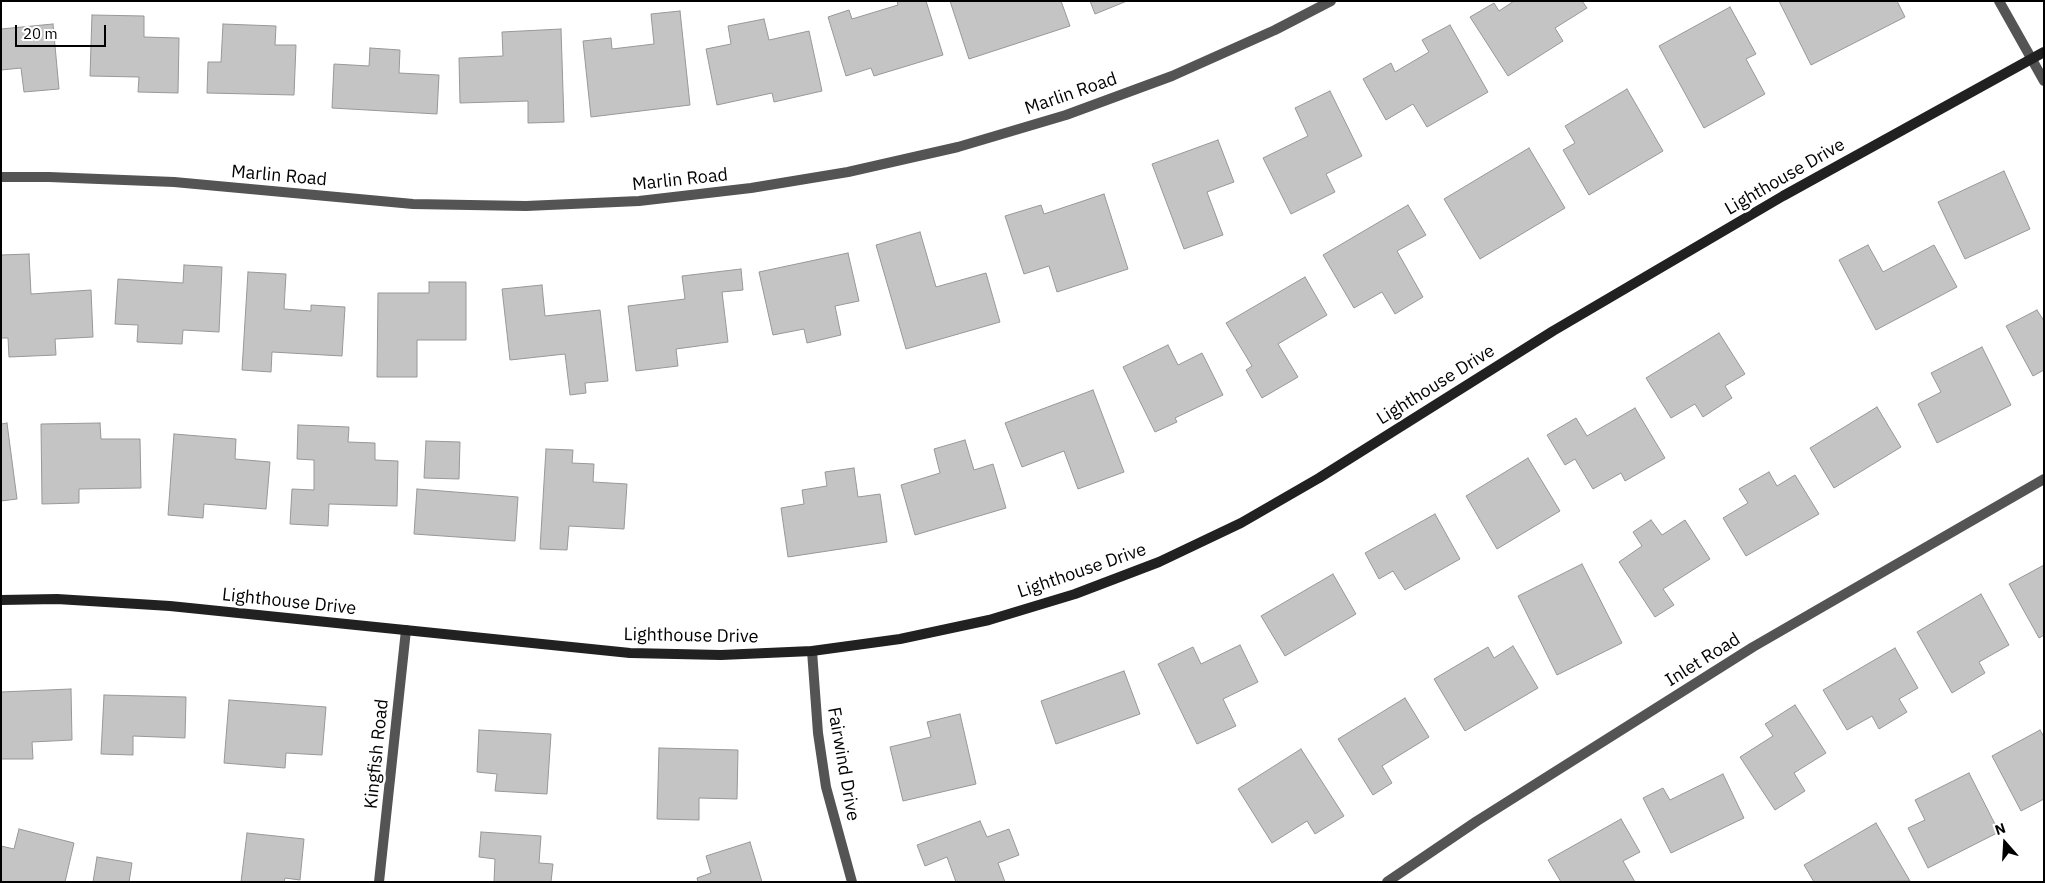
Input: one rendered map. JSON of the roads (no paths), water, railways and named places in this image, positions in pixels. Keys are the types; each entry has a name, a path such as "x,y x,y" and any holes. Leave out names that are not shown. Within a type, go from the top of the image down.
{"street":[{"name":"Marlin Road","path":"1,177 174,182 413,204 526,206 639,201 751,188 848,172 958,147 1066,114 1172,76 1275,30 1331,1"},
{"path":"2000,1 2044,81"},
{"name":"Lighthouse Drive","path":"1,600 57,599 170,606 630,653 721,655 812,651 900,639 989,620 1075,594 1159,562 1241,523 1328,472 1553,331 1775,201 2044,52"},
{"name":"Inlet Road","path":"1388,882 1477,821 1753,647 2044,479"},
{"name":"Kingfish Road","path":"379,882 406,630"},
{"name":"Fairwind Drive","path":"812,651 818,733 826,787 852,882"}]}
